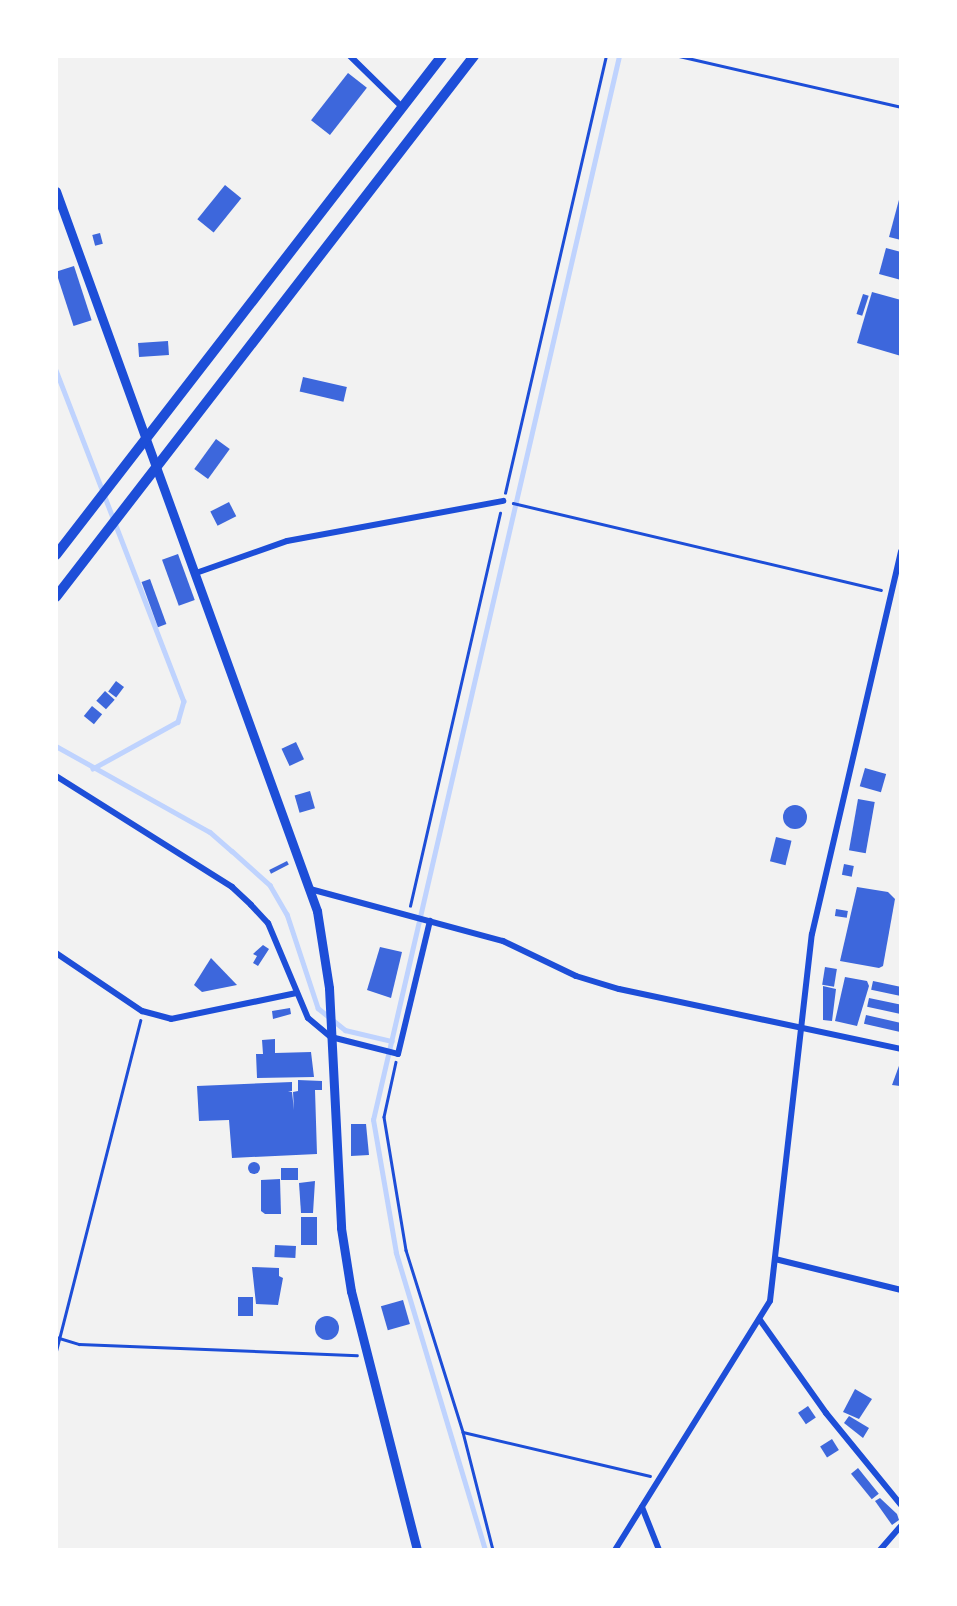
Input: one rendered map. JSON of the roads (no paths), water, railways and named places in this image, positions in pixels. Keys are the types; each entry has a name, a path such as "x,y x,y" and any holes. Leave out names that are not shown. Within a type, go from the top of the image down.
{"highway":[{"path":"56,555 442,56"},
{"path":"56,597 474,56"}],"main road":[{"path":"56,191 310,889 324,941 330,1006 341,1228 367,1356 417,1550"}],"street":[{"path":"350,56 402,107"},
{"path":"196,573 287,541 503,501"},
{"path":"615,1550 770,1301 812,934 901,551"},
{"path":"56,776 232,887 268,923 308,1018 330,1033 398,1054 430,921"},
{"path":"310,889 503,941 576,976 619,989 901,1049"},
{"path":"56,953 142,1012 170,1019 296,993"},
{"path":"775,1259 901,1290"},
{"path":"760,1320 826,1413 901,1505"},
{"path":"642,1507 659,1550"},
{"path":"880,1550 901,1526"}],"waterway":[{"path":"485,1550 396,1253 373,1120 619,56"},
{"path":"56,370 184,701 178,722 93,769"},
{"path":"56,746 210,832 232,851 270,885 287,914 318,1008 345,1030 392,1041"}]}
